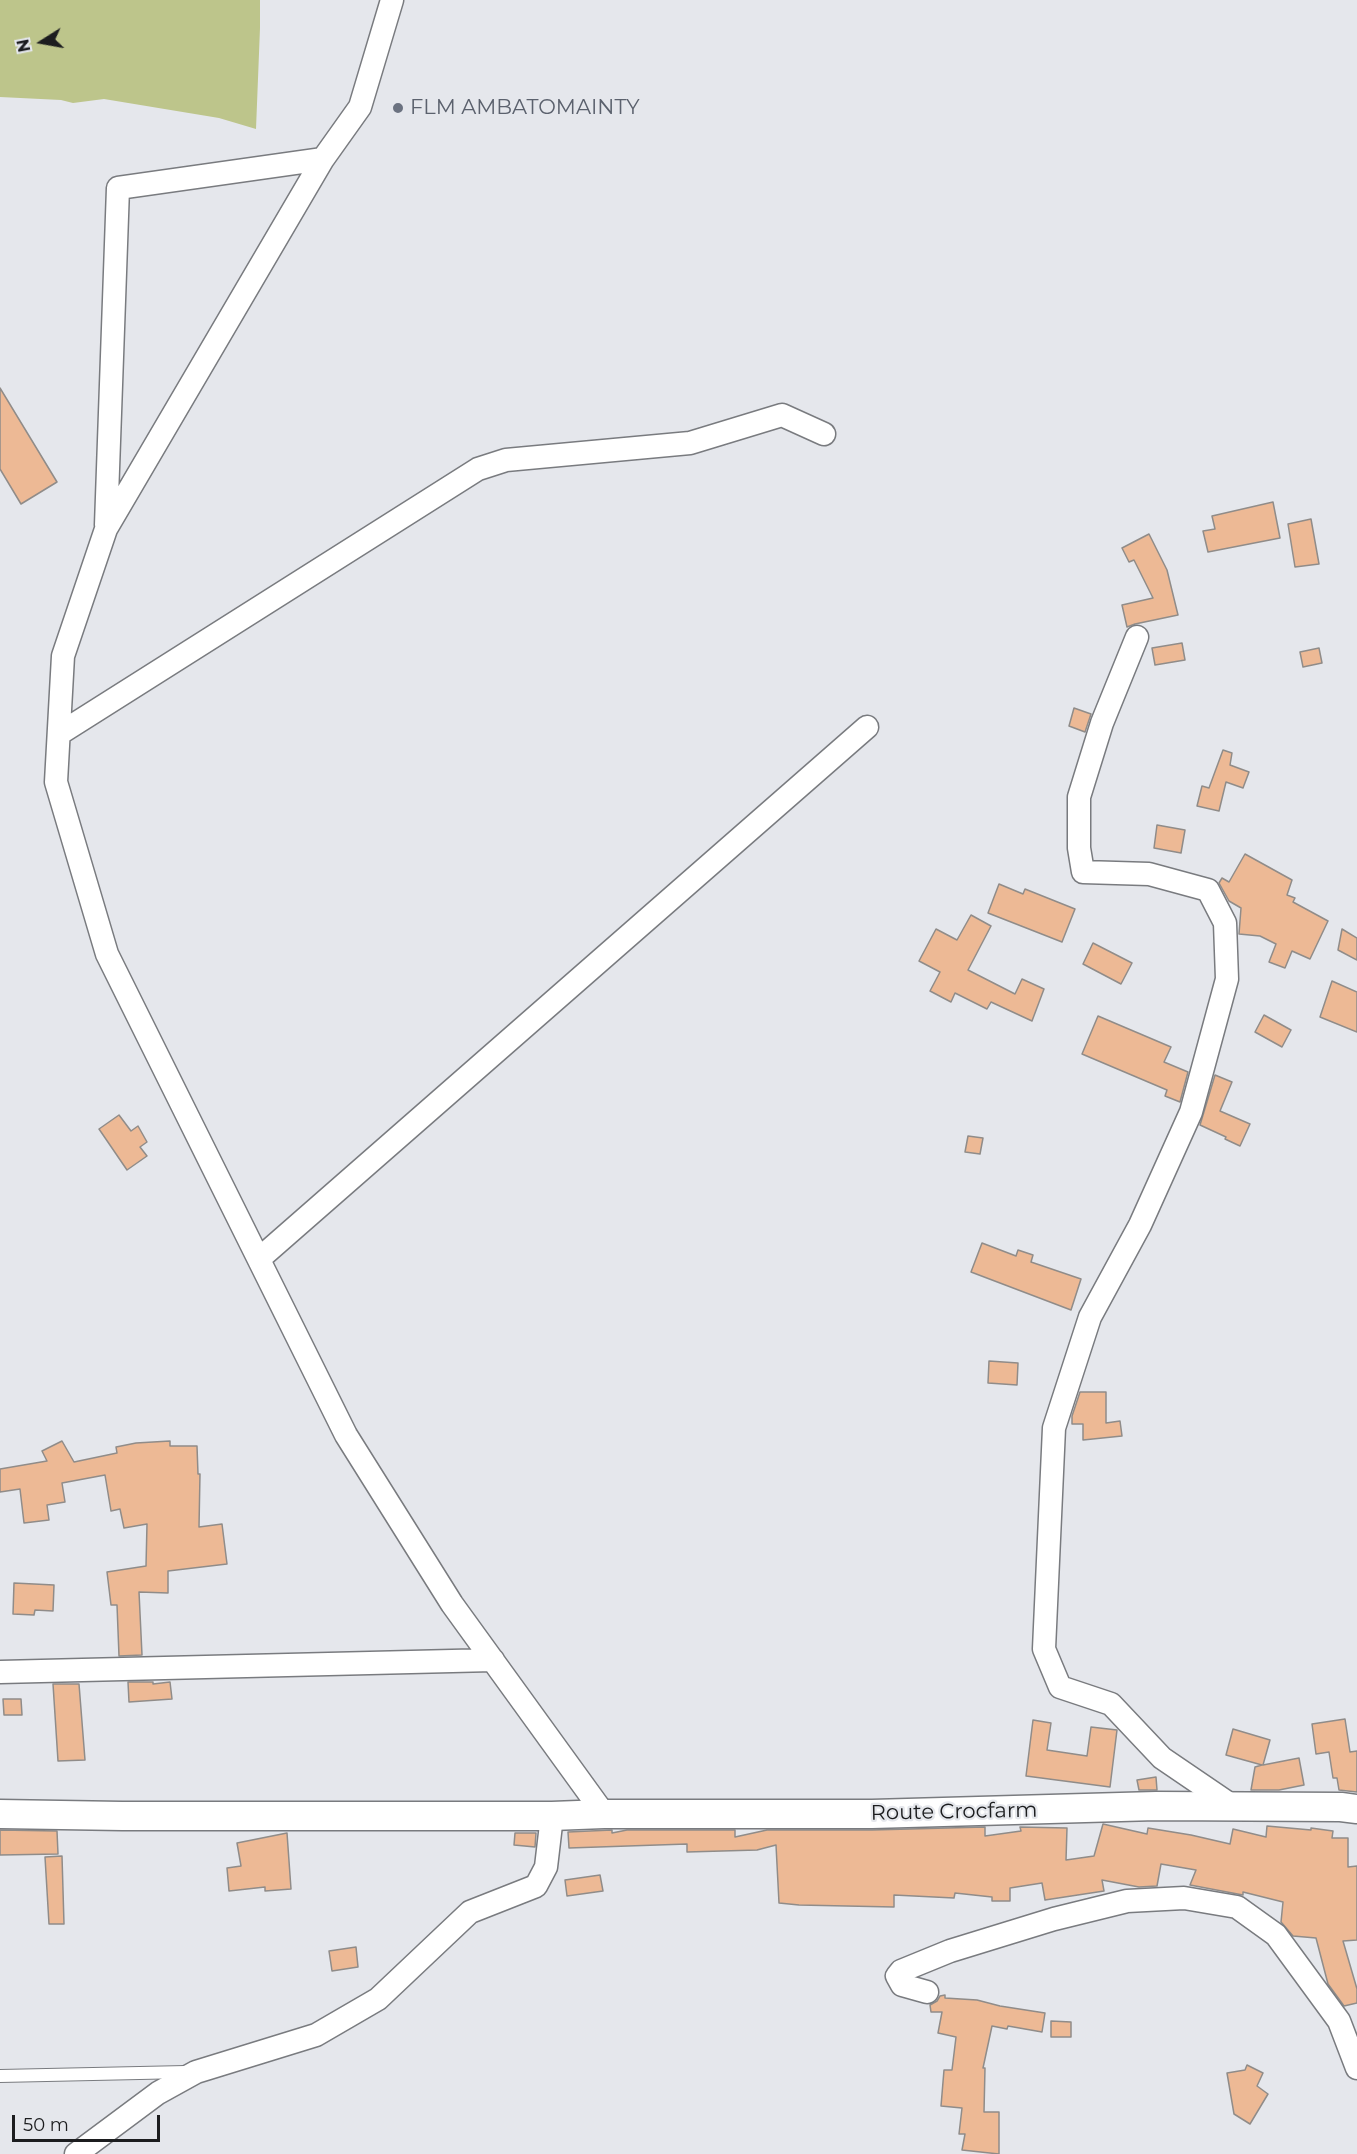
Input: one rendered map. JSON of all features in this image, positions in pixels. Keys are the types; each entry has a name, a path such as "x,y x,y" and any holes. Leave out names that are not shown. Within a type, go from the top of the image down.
{"street":[{"path":"392,0 360,107 323,159 106,529 63,656 56,782 107,954 346,1436 452,1604 604,1814"},
{"path":"106,529 118,188 323,159"},
{"path":"59,734 478,469 506,460 690,443 782,415 824,434"},
{"path":"1137,637 1102,723 1079,797 1079,848 1083,872 1149,874 1208,890 1225,923 1227,979 1191,1112 1140,1225 1090,1317 1054,1428 1044,1649 1060,1687 1111,1704 1162,1758 1234,1807"},
{"path":"259,1259 867,727"},
{"path":"0,1672 493,1660"},
{"name":"Route Crocfarm","path":"0,1814 552,1816 872,1814 1156,1806 1357,1809"},
{"path":"76,2154 158,2093 196,2072 316,2035 378,1999 470,1912 536,1886 546,1867 552,1816"},
{"path":"927,1992 902,1985 897,1976 901,1971 950,1951 1054,1919 1127,1901 1184,1898 1237,1907 1276,1935 1339,2021 1357,2068"}],"lane":[{"path":"0,2076 196,2072"}],"green space":[{"path":"0,0 260,0 256,129 219,118 104,99 73,103 61,100 0,97"}],"building":[{"path":"0,388 57,482 21,504 0,469"},
{"path":"1273,502 1280,538 1208,552 1203,531 1215,529 1212,516"},
{"path":"1311,519 1319,564 1295,567 1288,524"},
{"path":"1149,534 1167,570 1178,615 1127,627 1122,605 1153,598 1134,560 1129,562 1122,548"},
{"path":"1182,643 1185,660 1155,665 1152,648"},
{"path":"1319,648 1322,663 1303,667 1300,652"},
{"path":"1074,708 1091,714 1085,732 1069,726"},
{"path":"1223,750 1232,753 1230,765 1249,772 1243,788 1226,782 1219,811 1197,806 1202,786 1209,788"},
{"path":"1157,825 1185,830 1181,853 1154,848"},
{"path":"1245,854 1292,880 1287,895 1295,898 1293,902 1328,921 1310,959 1292,951 1285,968 1269,962 1276,944 1260,936 1239,934 1241,908 1229,901 1219,883 1222,878 1229,882"},
{"path":"999,884 1023,894 1025,889 1075,909 1062,942 988,913"},
{"path":"971,915 991,926 968,970 1015,994 1022,979 1044,989 1032,1021 991,1002 987,1009 955,993 951,1002 930,991 940,972 919,961 936,929 957,940"},
{"path":"1342,929 1357,938 1357,960 1338,950"},
{"path":"1093,943 1132,963 1121,984 1083,964"},
{"path":"1332,981 1357,992 1357,1032 1320,1017"},
{"path":"1264,1015 1291,1030 1282,1047 1255,1032"},
{"path":"1098,1016 1171,1047 1164,1062 1188,1072 1180,1102 1165,1096 1167,1090 1082,1054"},
{"path":"1215,1075 1232,1082 1220,1111 1250,1124 1240,1146 1200,1125"},
{"path":"119,1115 131,1131 138,1126 147,1142 140,1147 147,1156 127,1170 99,1129"},
{"path":"968,1136 983,1138 980,1154 965,1152"},
{"path":"982,1243 1016,1256 1018,1250 1033,1255 1031,1262 1081,1279 1071,1310 971,1272"},
{"path":"989,1361 1018,1363 1017,1385 988,1383"},
{"path":"1080,1392 1106,1392 1106,1423 1120,1421 1122,1436 1083,1440 1083,1424 1072,1424 1072,1416"},
{"path":"62,1441 74,1462 117,1453 116,1447 136,1443 170,1441 170,1446 197,1446 198,1474 200,1474 199,1527 222,1524 227,1564 168,1571 168,1593 139,1592 142,1655 119,1656 117,1605 111,1605 107,1572 146,1566 147,1524 124,1528 120,1509 111,1511 105,1475 62,1483 65,1502 47,1505 49,1520 24,1523 20,1489 0,1492 0,1469 47,1461 42,1451"},
{"path":"14,1583 54,1585 53,1611 35,1610 34,1615 13,1614"},
{"path":"128,1682 153,1682 153,1684 170,1682 172,1699 129,1702"},
{"path":"53,1684 79,1684 85,1760 58,1761"},
{"path":"3,1699 21,1699 22,1715 4,1715"},
{"path":"1345,1719 1350,1752 1357,1751 1357,1792 1339,1790 1337,1778 1333,1778 1329,1752 1316,1754 1312,1724"},
{"path":"1033,1720 1051,1723 1047,1750 1087,1756 1091,1727 1117,1730 1110,1787 1026,1776"},
{"path":"1233,1729 1270,1740 1263,1765 1299,1758 1304,1785 1279,1790 1251,1790 1255,1767 1262,1765 1226,1755"},
{"path":"1156,1777 1157,1790 1139,1790 1137,1780"},
{"path":"1103,1824 1147,1834 1148,1828 1230,1844 1233,1829 1266,1837 1267,1826 1333,1831 1332,1838 1348,1838 1348,1867 1357,1866 1357,1940 1343,1941 1357,1989 1357,2003 1344,2006 1328,1984 1316,1938 1293,1936 1281,1922 1283,1902 1243,1892 1243,1895 1190,1885 1196,1870 1161,1864 1157,1886 1139,1887 1102,1880 1104,1891 1045,1900 1042,1883 1010,1888 1010,1901 992,1901 992,1897 955,1893 954,1898 894,1895 894,1907 799,1905 779,1903 776,1845 757,1850 687,1852 687,1844 569,1848 568,1832 735,1830 735,1837 767,1830 985,1827 985,1836 1021,1831 1020,1827 1067,1828 1066,1860 1094,1856"},
{"path":"0,1830 57,1831 58,1854 0,1855"},
{"path":"287,1833 291,1889 265,1891 265,1887 229,1891 227,1868 241,1866 237,1843"},
{"path":"515,1833 536,1833 535,1847 514,1845"},
{"path":"62,1856 64,1924 49,1924 45,1857"},
{"path":"600,1875 603,1891 567,1896 565,1880"},
{"path":"356,1947 358,1967 332,1971 329,1951"},
{"path":"945,1995 945,1998 977,2000 1045,2013 1042,2032 1008,2026 1007,2029 992,2026 983,2068 985,2068 984,2112 999,2112 999,2154 962,2150 965,2134 959,2134 962,2108 941,2106 944,2070 952,2070 956,2037 938,2033 942,2012 931,2012 930,2005 940,1996"},
{"path":"1051,2021 1071,2022 1071,2037 1051,2037"},
{"path":"1247,2065 1263,2073 1257,2086 1268,2094 1250,2124 1234,2114 1227,2073 1245,2070"}],"place":[{"name":"FLM AMBATOMAINTY","path":"398,108"}]}
